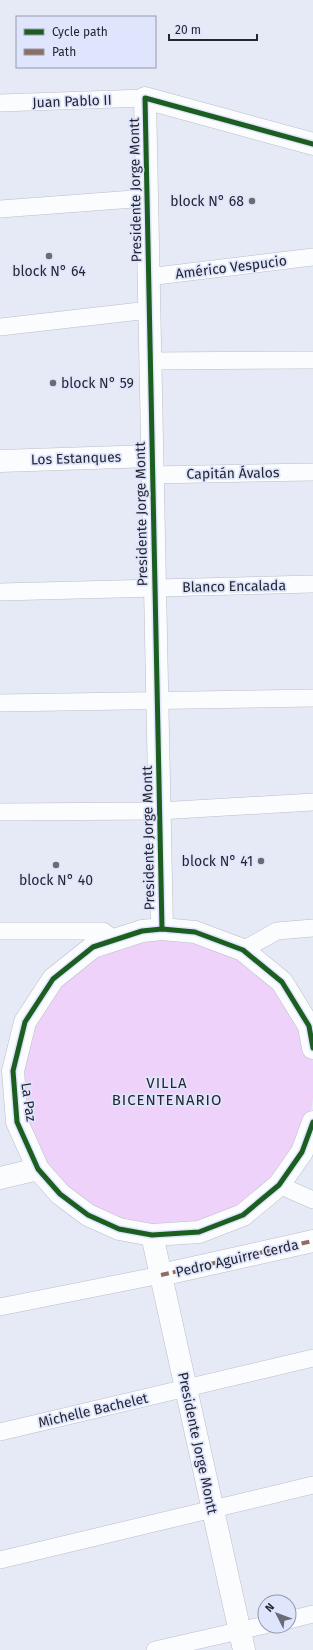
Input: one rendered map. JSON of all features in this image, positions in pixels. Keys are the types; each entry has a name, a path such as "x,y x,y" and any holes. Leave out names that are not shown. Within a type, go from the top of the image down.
{"street":[{"path":"145,98 313,144"},
{"name":"Presidente Jorge Montt","path":"145,98 162,929"},
{"name":"Los Estanques","path":"0,461 152,465"},
{"name":"La Paz","path":"313,1048 309,1026 282,982 243,950 195,932 162,929 142,931 93,947 53,979 25,1022 13,1071 17,1122 38,1169 60,1194 88,1215 119,1229 152,1235 199,1232 243,1215 279,1185 302,1152 313,1122"},
{"path":"0,1178 38,1169"},
{"name":"Presidente Jorge Montt","path":"152,1235 242,1641"},
{"name":"Pedro Aguirre Cerda","path":"161,1275 313,1241"}],"lane":[{"name":"Juan Pablo II","path":"0,103 145,98"},
{"path":"0,209 147,198"},
{"name":"Américo Vespucio","path":"148,277 313,257"},
{"path":"0,327 149,310"},
{"path":"150,361 313,360"},
{"name":"Capitán Ávalos","path":"152,465 313,472"},
{"name":"Blanco Encalada","path":"0,592 313,584"},
{"path":"0,702 157,702 313,698"},
{"path":"0,812 159,811 313,802"},
{"path":"243,950 277,931 313,928"},
{"path":"0,931 103,931 116,940"},
{"path":"279,1185 313,1200"},
{"path":"0,1307 161,1275"},
{"name":"Michelle Bachelet","path":"0,1432 313,1358"},
{"path":"0,1560 313,1485"},
{"path":"297,1618 313,1614"},
{"path":"155,1650 242,1641 257,1631"}],"shaded area":[{"path":"168,935 196,938 224,947 249,960 271,978 289,1000 302,1025 311,1053 314,1081 311,1109 302,1137 289,1162 271,1184 249,1202 224,1215 196,1224 168,1227 140,1224 112,1215 87,1202 65,1184 47,1162 34,1137 25,1109 22,1081 25,1053 34,1025 47,1000 65,978 87,960 112,947 140,938"}],"marked path":[{"path":"161,1275 313,1241"}],"cycle path":[{"path":"162,929 145,98 313,144"},
{"path":"313,1048 309,1026 282,982 243,950 195,932 162,929 142,931 93,947 53,979 25,1022 13,1071 17,1122 38,1169 60,1194 88,1215 119,1229 152,1235 199,1232 243,1215 279,1185 302,1152 313,1122"}],"place":[{"name":"block N° 68","path":"252,201"},
{"name":"block N° 64","path":"49,256"},
{"name":"block N° 59","path":"53,383"},
{"name":"block N° 41","path":"261,861"},
{"name":"block N° 40","path":"56,865"}],"district":[{"name":"VILLA BICENTENARIO","path":"167,1092"}]}
